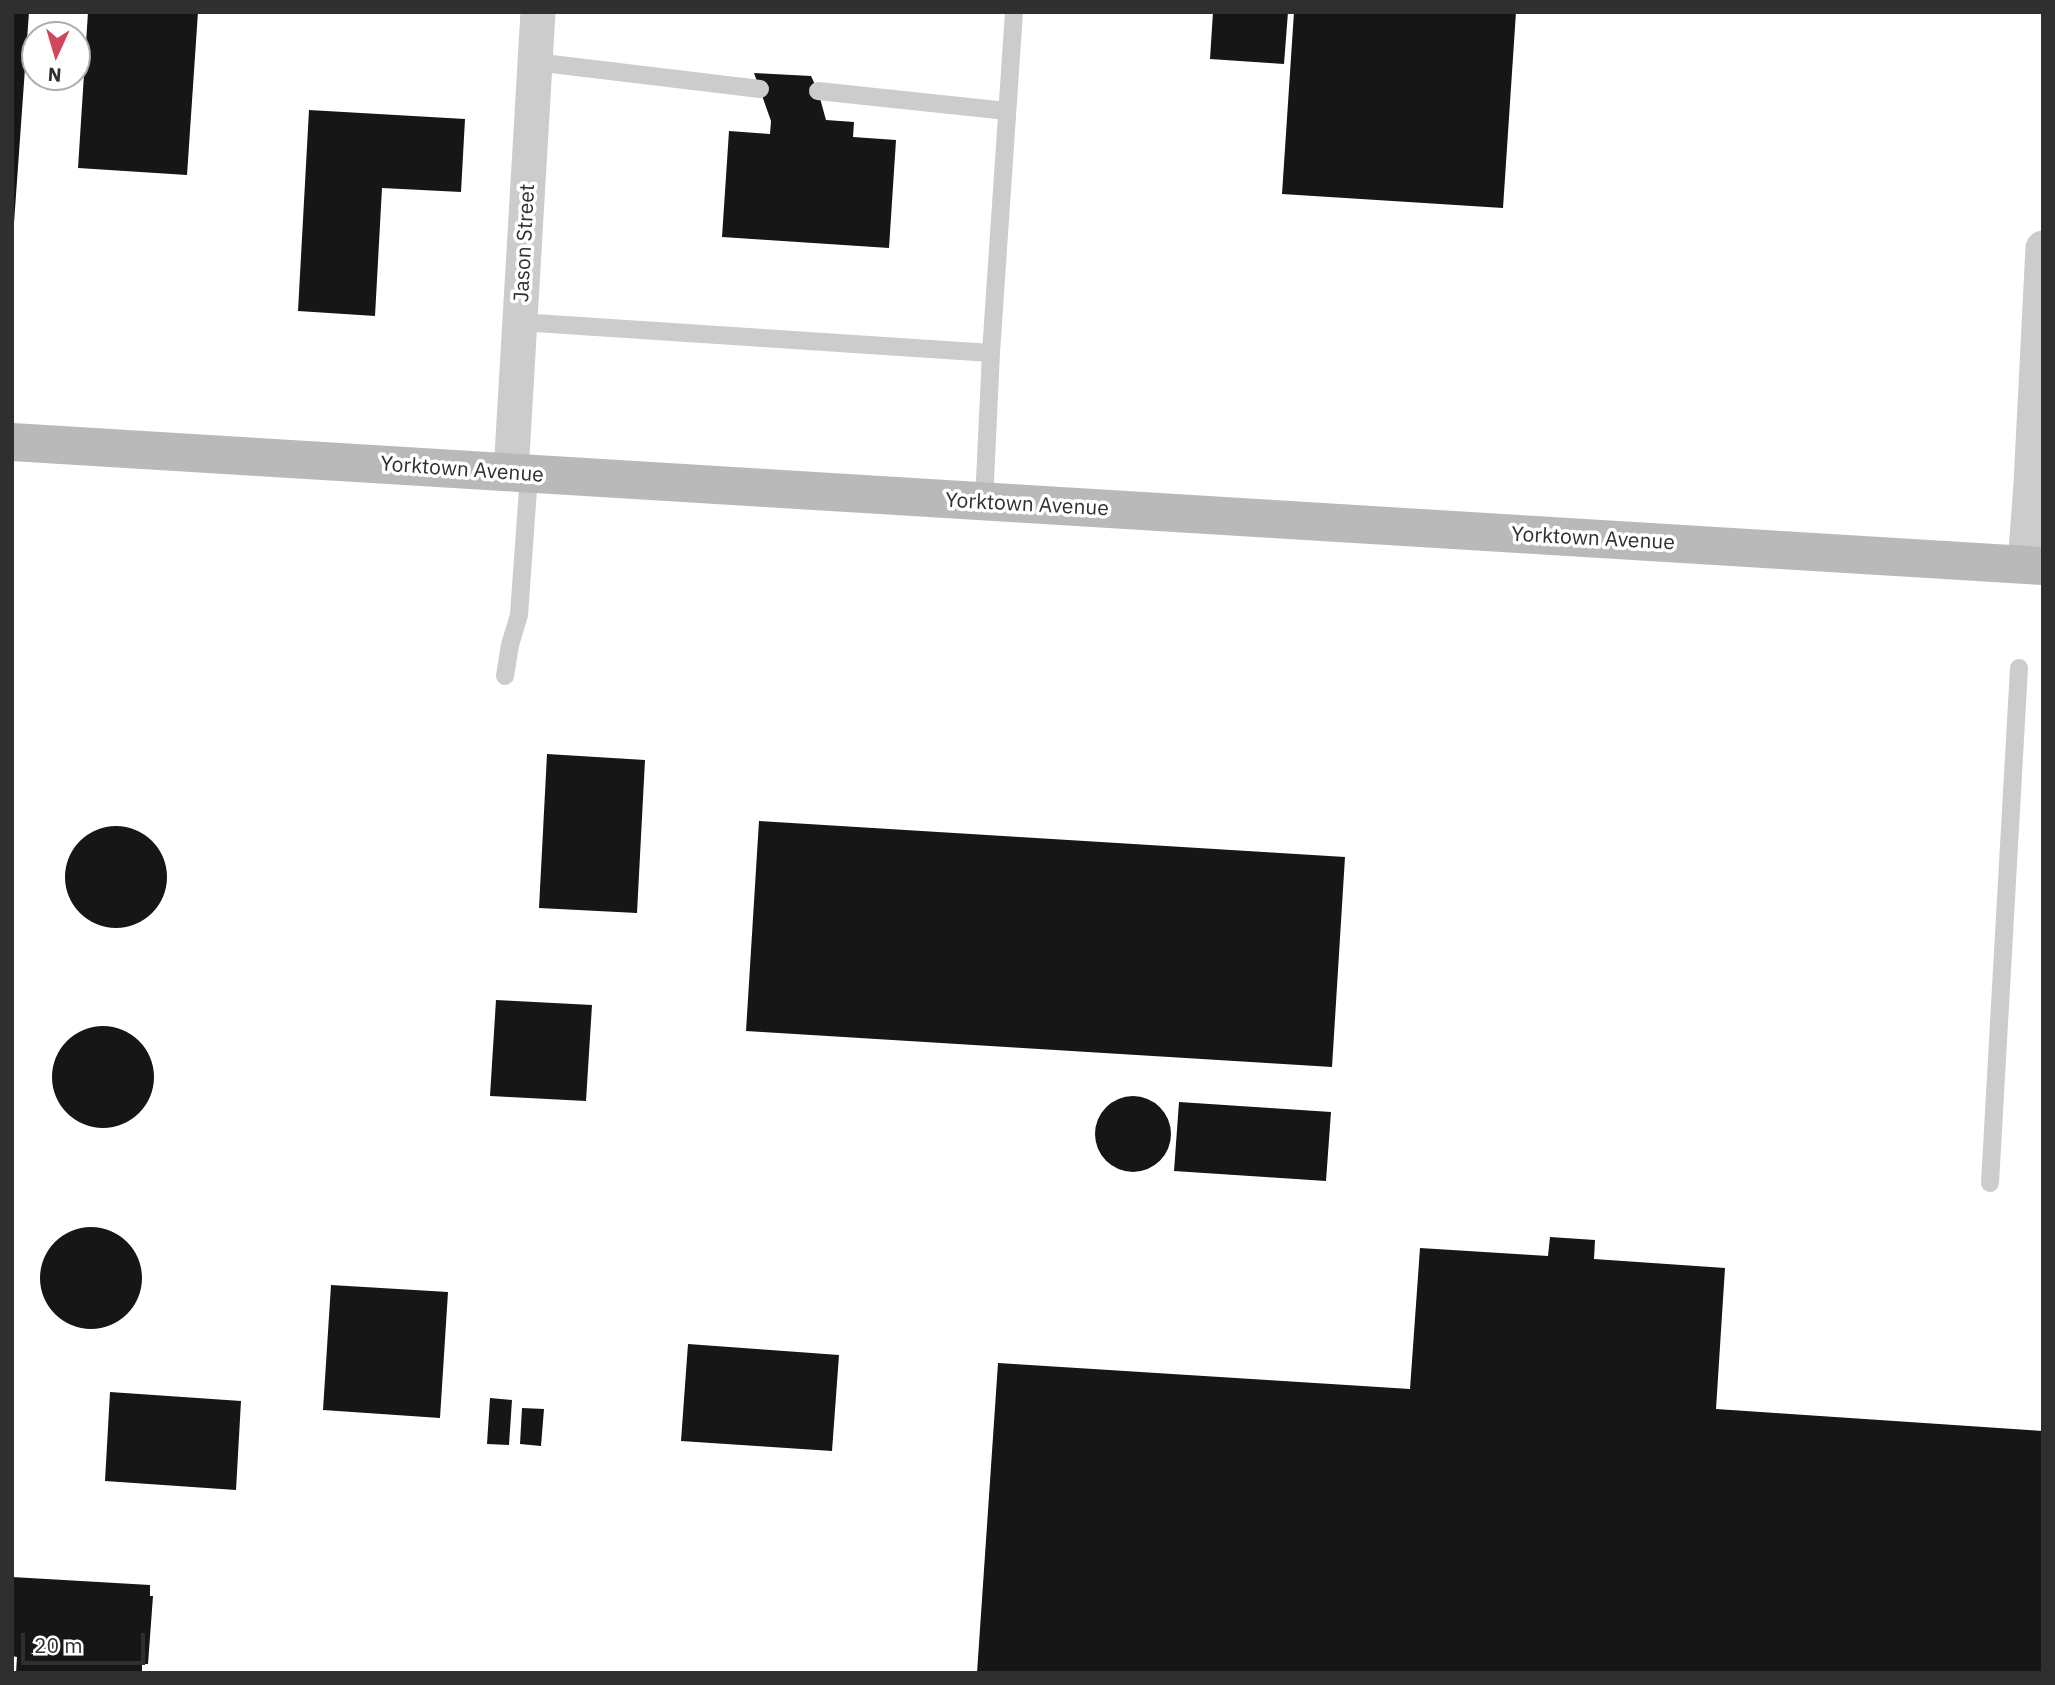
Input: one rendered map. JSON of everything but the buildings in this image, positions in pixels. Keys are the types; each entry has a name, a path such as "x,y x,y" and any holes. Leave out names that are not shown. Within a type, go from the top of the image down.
{"main road":[{"name":"Yorktown Avenue","path":"12,442 2034,566"}],"street":[{"name":"Jason Street","path":"520,474 520,322 538,12"},
{"path":"2034,566 2031,484 2043,248"}],"lane":[{"path":"984,502 991,353 1014,12"},
{"path":"535,62 760,89"},
{"path":"818,91 1007,111"},
{"path":"520,322 991,353"},
{"path":"505,676 519,615 520,474"},
{"path":"1990,1183 2018,668"}]}
